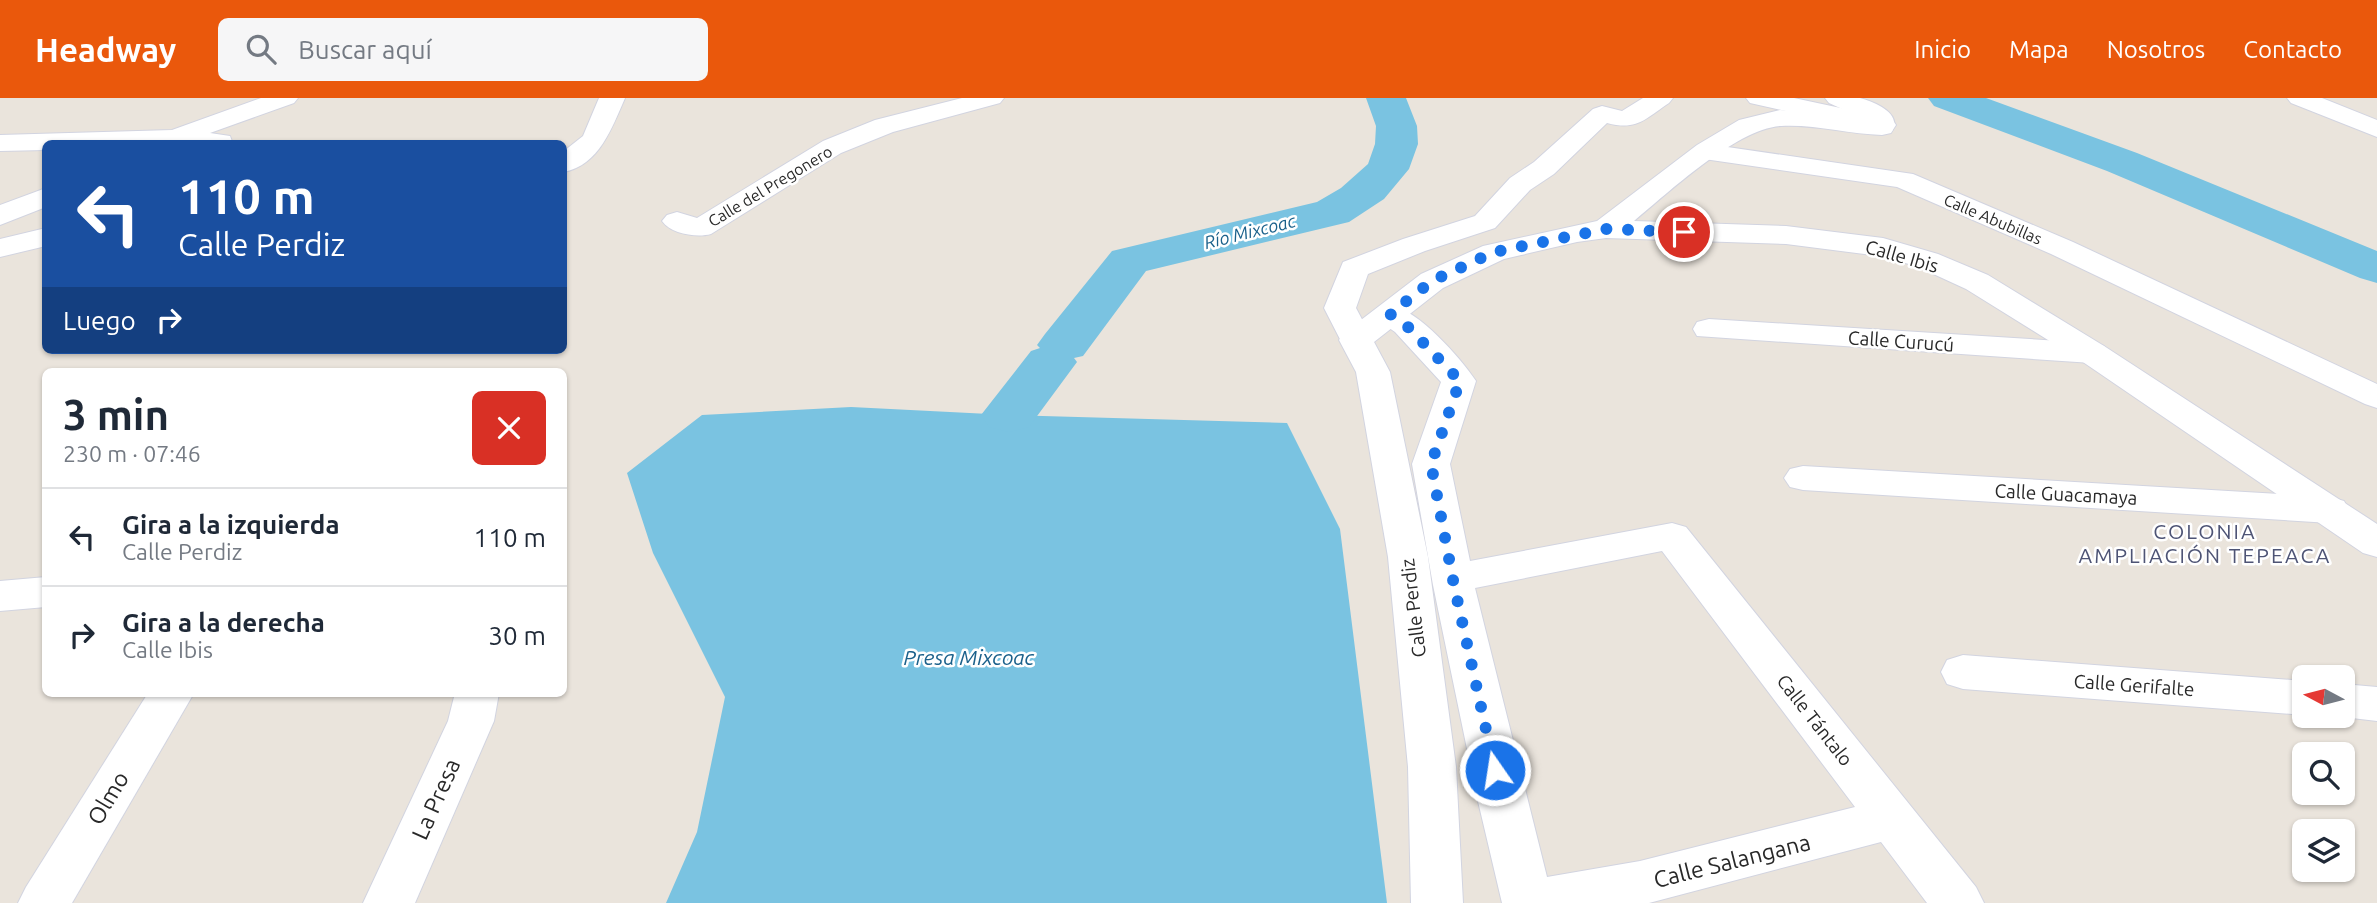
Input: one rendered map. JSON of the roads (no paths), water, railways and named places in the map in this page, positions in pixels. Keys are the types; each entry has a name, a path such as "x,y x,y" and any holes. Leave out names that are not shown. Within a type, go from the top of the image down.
{"street":[{"path":"168,140 285,98"},
{"path":"567,162 594,140 612,98"},
{"name":"Calle del Pregonero","path":"949,98 826,128 805,138 677,220 701,228 832,148 884,126 991,98"},
{"name":"Calle Perdiz","path":"1437,903 1432,767 1408,557 1373,372 1372,327 1340,307 1354,269 1414,245 1485,222 1520,184 1544,168 1602,114 1626,120 1660,98"},
{"path":"1759,98 1882,125"},
{"path":"1838,98 1882,118 1882,125"},
{"path":"2300,98 2377,129"},
{"path":"1606,229 1737,130 1765,120 1801,118 1871,127 1882,125"},
{"path":"0,143 42,142"},
{"name":"Calle Abubillas","path":"1707,152 1903,180 2062,248 2377,397"},
{"path":"0,216 42,197"},
{"name":"Calle Ibis","path":"1372,327 1432,281 1494,252 1606,229 1786,235 1883,247 1927,260 1977,282 2092,353 2377,543"},
{"path":"0,248 42,238"},
{"path":"1372,327 1407,326 1460,381 1431,464 1501,797 1528,903"},
{"name":"Calle Curucú","path":"1709,329 2092,353"},
{"name":"Calle Guacamaya","path":"1803,478 2330,510"},
{"name":"Calle Tántalo","path":"1453,578 1672,536 1958,903"},
{"path":"0,596 42,592"},
{"name":"Calle Gerifalte","path":"1963,673 2292,697"},
{"name":"Olmo","path":"44,903 170,697"},
{"name":"La Presa","path":"389,903 471,720 476,697"},
{"path":"2356,702 2377,704"},
{"name":"Calle Salangana","path":"1528,903 1640,883 1893,818"}],"water":[{"name":"Presa Mixcoac","path":"851,407 1009,415 1287,423 1340,529 1387,903 666,903 697,832 725,697 653,553 627,473 702,415"}],"waterway":[{"name":"Río Mixcoac","path":"1064,345 1129,261 1333,212 1357,198 1387,169 1397,144 1397,130 1386,98"},
{"path":"1948,98 2122,162 2377,268"},
{"name":"Río Mixcoac","path":"1009,415 1050,362"}],"district":[{"name":"COLONIA AMPLIACIÓN TEPEACA","path":"2205,544"}]}
